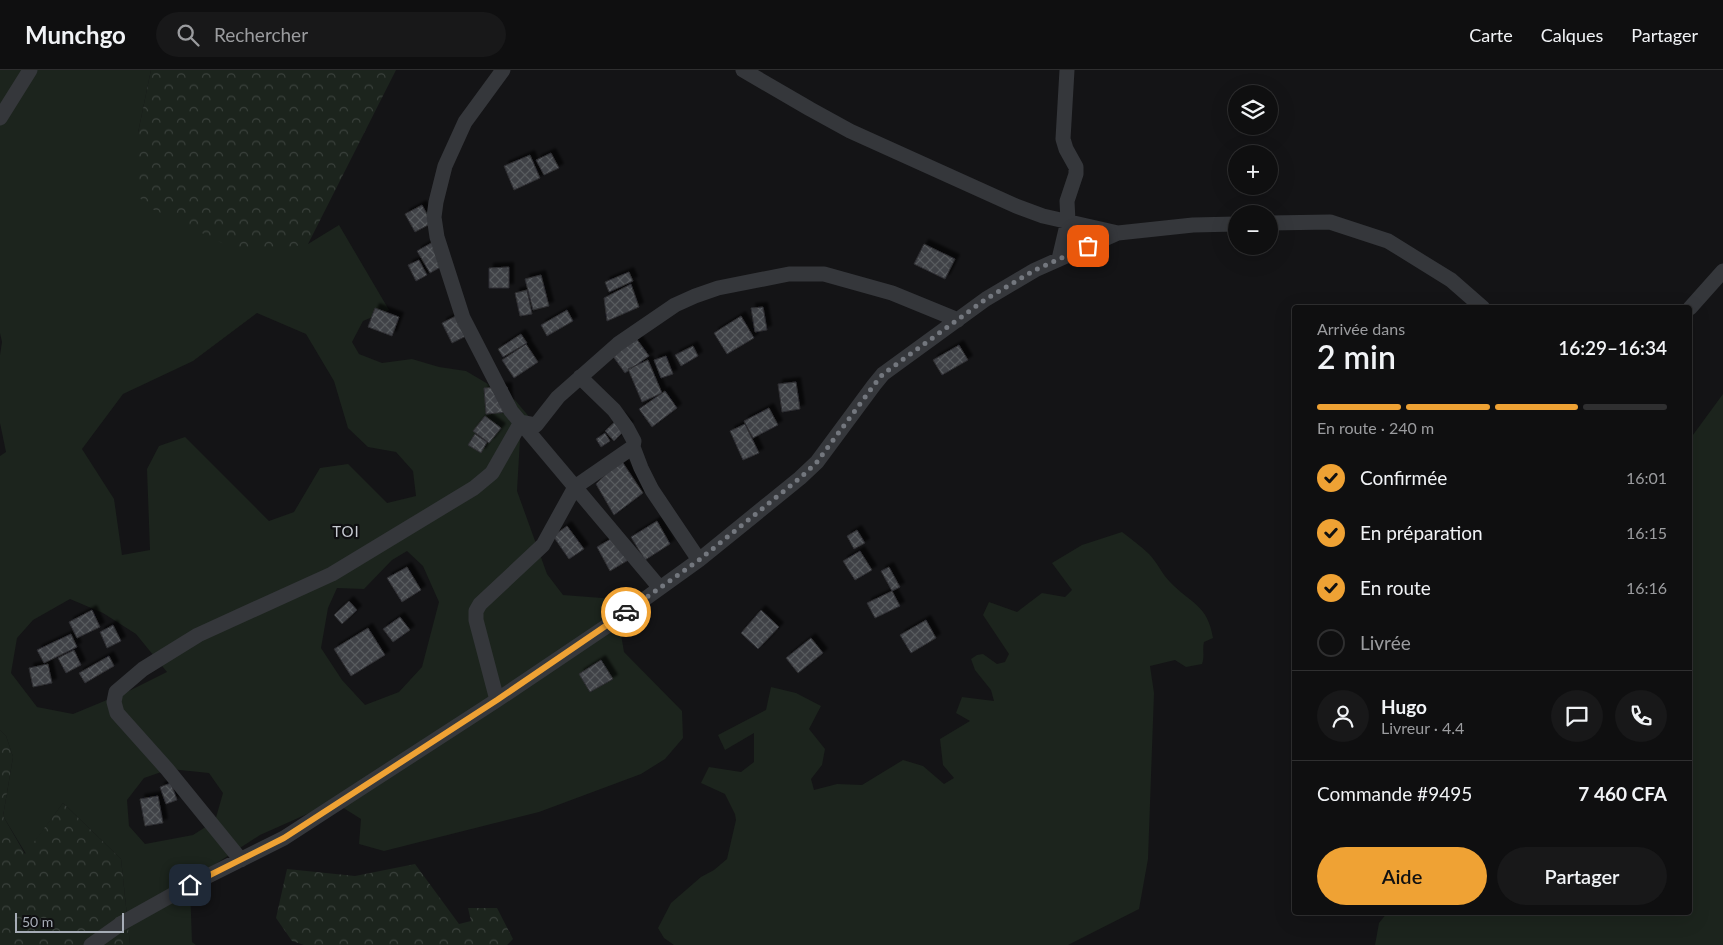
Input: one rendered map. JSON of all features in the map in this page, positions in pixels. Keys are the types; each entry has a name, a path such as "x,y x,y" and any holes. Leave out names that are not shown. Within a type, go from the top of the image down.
{"street":[{"path":"0,118 30,70"},
{"path":"503,70 465,122 445,166 434,217 437,237 463,318 511,411 660,588"},
{"path":"744,70 850,131 1016,206 1043,216 1118,233"},
{"path":"1059,259 1068,221 1067,201 1076,174 1076,167 1063,139 1067,70"},
{"path":"1278,223 1330,222 1388,241 1451,280 1480,305"},
{"path":"91,945 122,923 190,885 284,838 497,700 610,624 699,560 760,512 817,462 883,374 986,299 1035,270 1118,233 1228,224"},
{"path":"1692,306 1723,271"},
{"path":"521,422 536,424 558,397 618,344 675,305 718,288 789,274 824,274 892,293 958,320"},
{"path":"580,377 614,410 627,428 634,441 633,447 652,490 699,560"},
{"path":"241,860 167,769 117,713 114,702 116,692 143,669 198,635 332,574 474,488 492,474 521,422"},
{"path":"497,700 476,620 476,612 480,604 543,545 574,487 633,447"}],"green space":[{"path":"0,70 151,70 138,133 308,244 339,225 389,310 363,321 352,342 359,354 382,363 412,359 439,367 466,371 515,400 536,425 521,422 517,491 547,574 563,595 615,599 624,652 682,711 683,738 665,759 641,774 539,812 384,851 359,844 361,819 334,802 260,835 194,878 190,886 192,942 196,945 130,945 121,859 63,803 26,854 3,816 13,757 6,736 0,730 0,456 6,452 0,423 0,355 2,342 0,333","holes":["257,313 306,334 334,381 348,428 368,447 396,452 413,471 416,496 387,503 348,464 320,468 294,512 269,521 185,437 159,446 147,469 150,550 122,555 114,499 82,449 123,394 193,361","407,551 423,566 439,602 422,667 399,692 365,705 342,680 321,648 328,608 337,588 364,589 392,560","70,599 103,613 136,634 167,672 131,690 73,714 37,707 11,673 17,638 33,620","170,769 209,773 223,793 215,821 193,835 145,844 129,826 127,800 144,778"]},
{"path":"151,70 396,70 308,244 245,254 144,205 138,194 138,133"},
{"path":"1723,394 1723,945 1375,945 1379,923 1385,915 1692,915 1692,436"},
{"path":"1122,532 1149,554 1170,582 1202,611 1211,627 1213,638 1204,642 1202,664 1186,667 1175,660 1150,666 1154,693 1148,859 1139,909 1068,945 674,945 664,938 658,928 671,903 701,877 714,870 727,859 736,820 735,814 725,794 701,783 709,767 741,772 754,762 754,733 725,750 718,735 766,710 771,687 796,693 821,706 809,729 825,749 822,765 811,779 814,790 837,784 862,785 903,760 923,766 944,784 954,778 943,765 940,739 970,721 956,713 962,697 994,701 991,690 975,670 971,659 983,654 997,664 1005,662 1009,654 983,615 989,602 1017,612 1042,593 1065,597 1072,590 1052,563 1082,545"},
{"path":"0,730 6,736 13,757 3,816 25,854 63,803 121,859 130,945 0,945"},
{"path":"415,864 459,924 471,921 468,908 497,908 513,939 507,945 304,945 292,941 276,918 287,869 355,876"}],"building":[{"path":"551,153 559,168 544,175 536,160"},
{"path":"530,155 540,178 514,190 504,166"},
{"path":"422,205 432,223 415,232 405,214"},
{"path":"433,242 446,264 430,273 417,251"},
{"path":"924,244 955,259 945,279 914,264"},
{"path":"419,260 427,275 416,281 408,265"},
{"path":"509,267 509,288 489,288 489,268"},
{"path":"629,272 633,281 609,292 605,282"},
{"path":"541,275 549,306 533,310 525,279"},
{"path":"631,284 639,307 607,321 604,298"},
{"path":"527,290 532,314 520,316 515,293"},
{"path":"763,307 767,330 755,332 751,308"},
{"path":"375,308 399,317 392,336 368,327"},
{"path":"567,310 573,321 547,336 541,325"},
{"path":"460,314 470,334 452,343 442,323"},
{"path":"741,316 754,338 727,354 714,333"},
{"path":"521,334 527,343 503,357 498,349"},
{"path":"636,338 649,356 625,373 612,355"},
{"path":"526,344 538,362 514,378 502,360"},
{"path":"959,345 968,360 942,375 933,360"},
{"path":"693,346 698,356 681,366 675,355"},
{"path":"666,356 673,374 661,378 654,360"},
{"path":"648,360 662,393 642,402 628,369"},
{"path":"796,382 800,409 782,412 778,384"},
{"path":"507,387 509,412 486,414 484,388"},
{"path":"665,391 677,408 652,427 639,409"},
{"path":"769,408 778,425 753,438 744,421"},
{"path":"485,416 501,428 489,443 473,431"},
{"path":"620,417 629,426 614,441 605,431"},
{"path":"745,424 759,453 743,460 730,431"},
{"path":"605,433 610,441 601,447 596,439"},
{"path":"475,434 487,442 481,453 468,445"},
{"path":"621,460 643,493 614,515 596,484"},
{"path":"657,521 670,544 645,560 631,537"},
{"path":"567,526 584,549 569,559 553,536"},
{"path":"857,530 865,543 854,549 847,536"},
{"path":"616,536 630,559 610,571 597,547"},
{"path":"860,551 872,570 855,580 843,561"},
{"path":"407,567 421,590 402,602 387,578"},
{"path":"889,567 900,587 892,591 881,571"},
{"path":"892,591 900,606 875,618 867,603"},
{"path":"349,601 357,610 342,624 334,615"},
{"path":"92,610 100,627 77,638 69,622"},
{"path":"761,610 779,627 758,649 741,633"},
{"path":"400,617 410,630 393,642 383,629"},
{"path":"926,620 936,638 911,653 900,635"},
{"path":"113,625 121,641 107,648 100,632"},
{"path":"368,628 385,655 351,676 334,649"},
{"path":"71,634 77,647 44,663 37,650"},
{"path":"811,638 823,653 798,673 786,658"},
{"path":"74,650 81,665 66,673 58,658"},
{"path":"109,656 114,666 85,683 79,673"},
{"path":"601,660 613,679 590,692 579,674"},
{"path":"48,664 52,683 33,687 29,668"},
{"path":"171,783 177,800 166,804 160,787"},
{"path":"158,796 163,823 145,826 140,799"}],"way so far":[{"path":"626,612 699,560 800,478 817,462 883,374 986,299 1035,270 1088,246"}],"district":[{"name":"TOI","path":"346,532"}],"route":[{"path":"190,885 284,838 497,700 626,612"}]}
